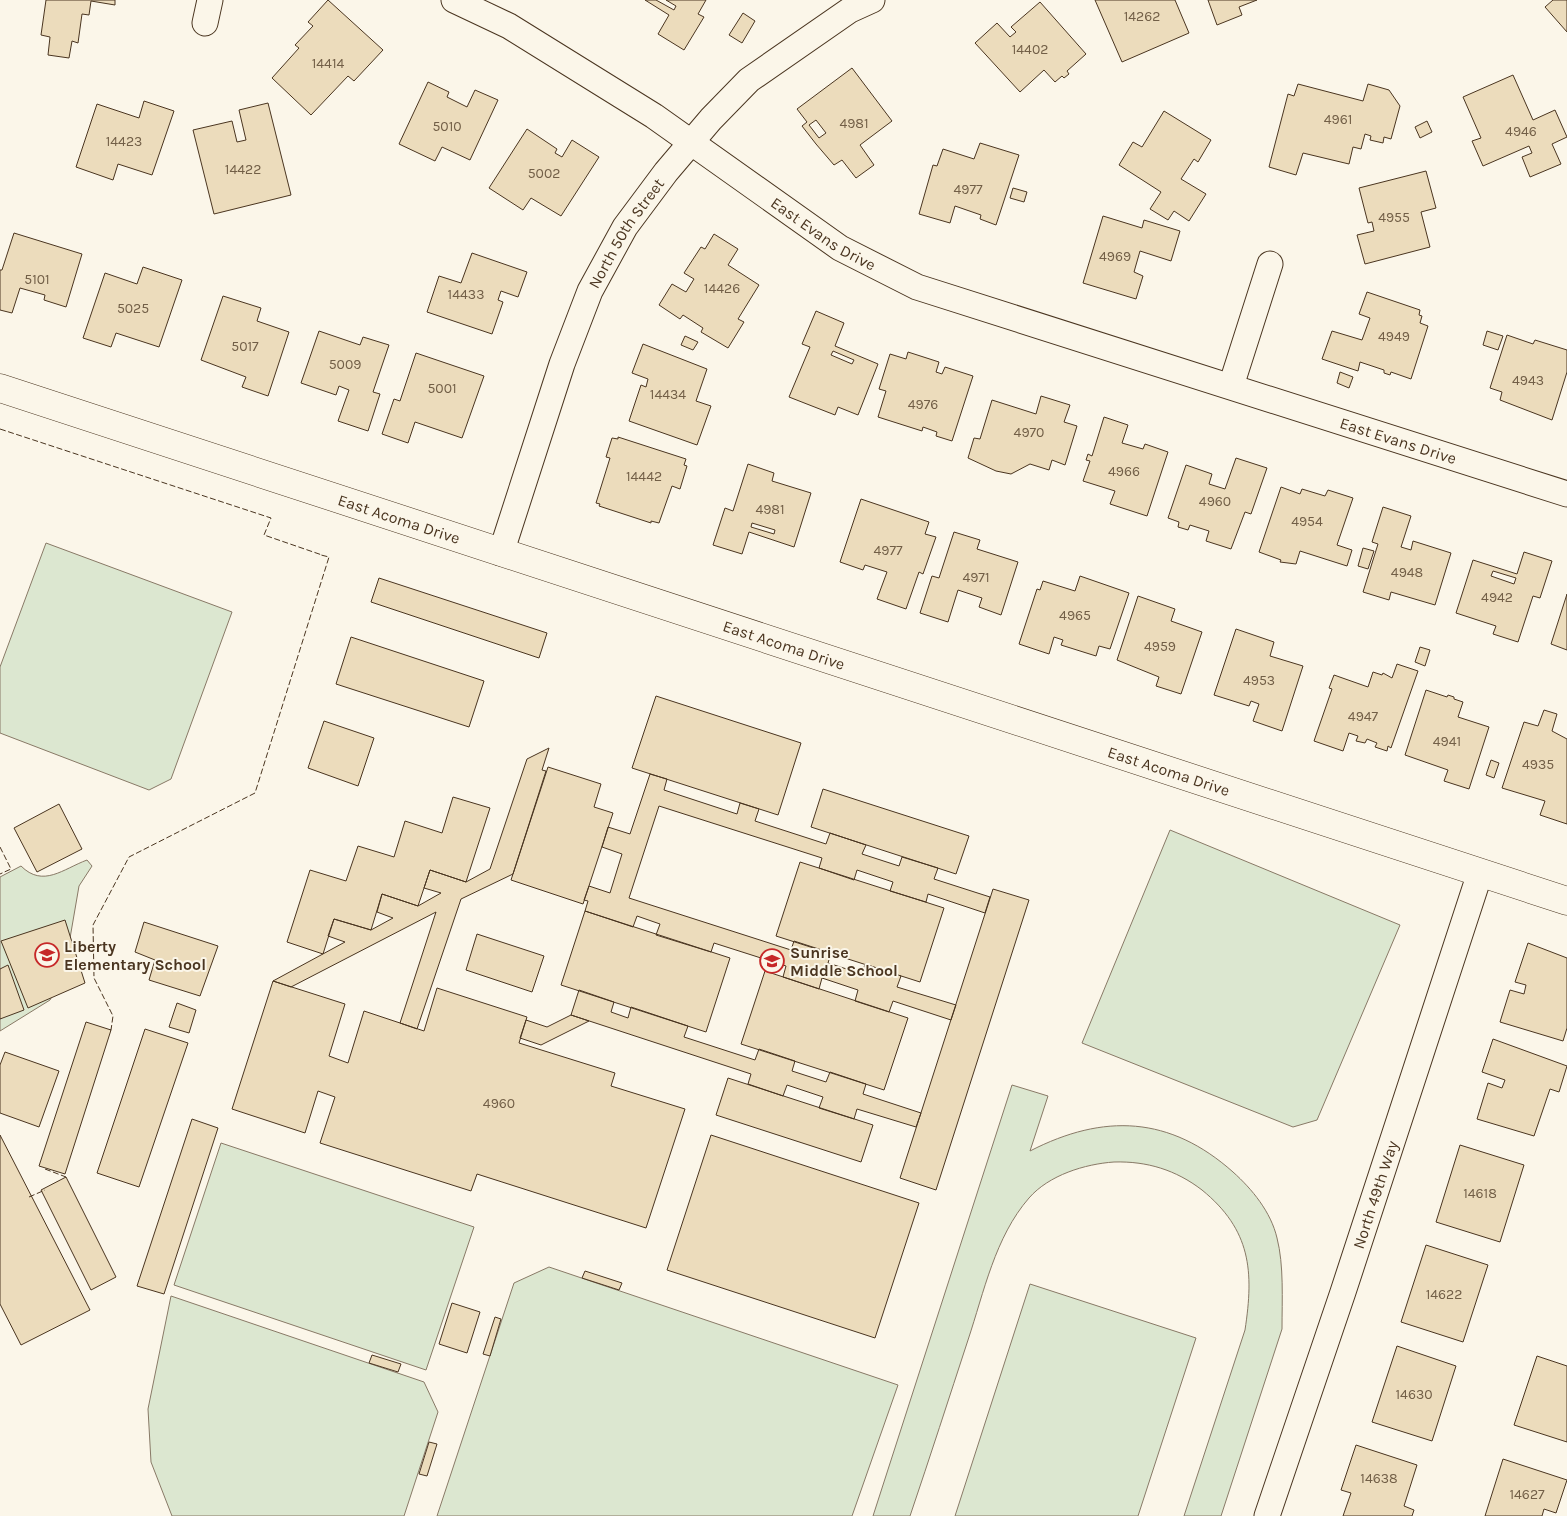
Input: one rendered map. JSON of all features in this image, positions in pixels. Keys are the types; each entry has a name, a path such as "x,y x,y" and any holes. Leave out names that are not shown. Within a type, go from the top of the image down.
{"street":[{"name":"East Evans Drive","path":"454,0 509,26 654,116 840,248 917,287 1567,494"},
{"name":"North 50th Street","path":"502,553 562,364 590,291 626,227 711,119 749,80 850,10 872,0"},
{"path":"1231,386 1270,264"},
{"name":"East Acoma Drive","path":"0,388 1567,901"},
{"name":"North 49th Way","path":"1267,1516 1343,1292 1480,873"}],"green space":[{"path":"46,543 232,612 171,779 149,790 0,733 0,667"},
{"path":"1170,830 1400,925 1317,1120 1293,1127 1082,1043"},
{"path":"87,860 92,866 79,886 64,973 50,1000 0,1031 0,877 21,866 37,876 53,875"},
{"path":"1012,1085 1048,1096 1030,1151 1084,1130 1110,1126 1136,1126 1161,1131 1185,1140 1209,1153 1233,1172 1254,1193 1270,1219 1277,1238 1281,1260 1282,1329 1221,1516 1184,1516 1245,1330 1249,1289 1248,1270 1240,1236 1231,1220 1218,1205 1202,1190 1182,1177 1149,1165 1114,1162 1091,1165 1057,1177 1037,1190 1017,1213 999,1247 985,1284 910,1516 873,1516"},
{"path":"221,1143 474,1227 426,1370 174,1285"},
{"path":"549,1267 898,1385 852,1516 437,1516 514,1283"},
{"path":"1030,1284 1196,1338 1138,1516 955,1516"},
{"path":"171,1296 424,1382 438,1412 404,1516 172,1516 151,1462 148,1409"}],"building":[{"path":"46,0 115,0 115,5 91,1 89,15 82,14 78,43 72,41 69,58 48,55 50,37 41,35"},
{"path":"328,0 383,50 354,81 348,76 311,115 272,78 299,48 295,45 313,26 308,22"},
{"path":"645,0 656,0 674,10 676,6 666,0 706,0 698,14 704,17 684,50 658,34 669,15"},
{"path":"1095,0 1175,0 1189,33 1122,62"},
{"path":"1208,0 1257,0 1239,7 1242,15 1217,25"},
{"path":"1553,0 1567,0 1567,32 1545,7"},
{"path":"1040,2 1086,54 1067,71 1069,74 1064,78 1062,76 1055,82 1044,70 1020,92 975,43 997,23 1010,37 1016,32 1011,27"},
{"path":"743,13 755,21 742,43 729,35"},
{"path":"852,68 892,121 860,145 874,165 856,178 842,160 834,165 816,144 802,126 807,122 797,109","holes":["816,120 826,133 819,138 809,125"]},
{"path":"1513,75 1533,120 1555,110 1567,137 1552,144 1561,164 1530,177 1522,157 1532,153 1529,146 1483,166 1472,141 1481,138 1463,97"},
{"path":"428,82 449,92 447,97 467,107 475,90 498,100 470,160 442,147 435,161 399,144"},
{"path":"1298,84 1363,101 1368,84 1389,90 1400,106 1391,139 1384,137 1383,143 1370,140 1371,136 1365,134 1361,149 1353,147 1349,164 1303,153 1296,175 1269,167 1288,94 1294,96"},
{"path":"144,101 174,111 152,175 118,164 113,180 76,167 97,104 139,118"},
{"path":"268,103 291,195 214,214 193,130 232,121 237,142 246,140 239,110"},
{"path":"1164,111 1211,140 1198,162 1194,159 1181,179 1206,194 1189,221 1174,211 1168,220 1150,209 1161,192 1119,165 1133,142 1142,147"},
{"path":"1427,121 1432,132 1420,138 1415,127"},
{"path":"527,129 557,149 555,153 562,157 572,140 599,157 561,216 531,198 523,210 489,188"},
{"path":"980,143 1019,155 996,225 980,219 981,215 955,206 950,223 919,214 933,165 937,166 943,149 974,159"},
{"path":"1426,171 1436,208 1421,212 1430,247 1365,264 1357,235 1374,231 1372,222 1368,223 1359,188"},
{"path":"1013,188 1027,192 1024,202 1010,198"},
{"path":"1103,216 1142,228 1144,220 1180,231 1171,261 1140,251 1134,272 1143,276 1136,299 1083,283"},
{"path":"14,233 82,254 66,307 44,300 45,295 20,288 12,313 0,310 0,270 2,270"},
{"path":"714,234 738,249 728,265 759,285 738,319 744,322 728,348 701,332 703,328 683,315 680,319 659,305 672,284 686,292 694,279 684,273 701,247 705,249"},
{"path":"472,253 527,272 518,297 501,291 498,300 503,302 492,334 427,312 439,276 461,283"},
{"path":"143,267 182,280 159,347 116,333 111,347 83,338 105,273 137,284"},
{"path":"1367,292 1420,310 1419,315 1422,316 1420,323 1428,326 1411,379 1391,372 1390,375 1384,373 1384,370 1360,362 1358,371 1322,359 1332,331 1362,340 1370,318 1359,314"},
{"path":"223,296 261,308 257,321 289,332 268,396 242,387 246,377 201,360"},
{"path":"816,311 844,323 835,346 878,364 858,415 838,407 835,415 789,397 810,347 802,344","holes":["833,351 854,360 852,364 831,355"]},
{"path":"319,331 360,345 363,337 389,345 373,392 380,394 368,431 338,421 349,390 339,386 336,395 301,383"},
{"path":"1487,331 1503,336 1498,350 1483,345"},
{"path":"1507,335 1533,344 1535,340 1567,350 1567,372 1552,420 1500,400 1502,392 1490,388"},
{"path":"685,336 698,342 693,350 681,345"},
{"path":"643,344 707,369 696,401 711,406 697,445 629,421 641,385 646,387 648,379 632,373"},
{"path":"908,352 939,362 936,372 942,374 945,367 973,376 952,441 936,436 937,432 923,427 922,431 878,417 886,391 879,389 890,354 906,359"},
{"path":"416,353 484,376 462,438 415,422 408,443 382,434 394,399 400,401"},
{"path":"1340,372 1353,377 1349,388 1337,383"},
{"path":"1041,396 1070,405 1064,422 1077,426 1065,465 1052,460 1049,470 1030,464 1011,474 996,471 968,458 974,438 980,439 992,400 1036,414"},
{"path":"1104,417 1128,425 1122,443 1143,449 1145,444 1168,452 1147,516 1110,504 1115,491 1083,481 1090,461 1086,460 1088,454 1092,456"},
{"path":"618,437 686,459 684,465 687,466 680,489 672,486 659,523 651,521 651,523 599,506 600,504 596,503 610,458 606,457 612,438 618,439"},
{"path":"1236,458 1267,468 1251,514 1245,512 1231,549 1206,541 1209,531 1190,525 1188,530 1178,527 1179,522 1168,518 1186,465 1212,474 1209,484 1225,489"},
{"path":"748,464 774,473 772,481 811,493 794,547 749,532 742,554 713,545 725,508 733,511","holes":["752,523 775,530 774,534 751,527"]},
{"path":"1281,487 1300,494 1302,489 1325,496 1328,490 1353,498 1337,545 1352,550 1347,566 1300,551 1296,564 1280,562 1281,560 1259,552"},
{"path":"861,499 929,522 925,534 936,537 923,574 919,572 906,609 877,599 887,572 865,565 863,570 840,562"},
{"path":"1383,507 1411,516 1401,547 1411,550 1413,541 1451,553 1435,605 1391,592 1389,600 1363,592 1378,544 1372,542"},
{"path":"954,532 980,540 977,549 1018,562 1001,615 979,607 982,598 958,590 948,622 920,613 932,576 939,578"},
{"path":"1363,548 1374,551 1368,569 1358,566"},
{"path":"1524,552 1552,561 1540,598 1533,596 1518,642 1493,634 1496,626 1456,613 1473,560 1517,574","holes":["1493,571 1516,578 1514,584 1491,576"]},
{"path":"1080,576 1129,593 1110,649 1099,646 1096,656 1061,645 1063,640 1054,637 1049,654 1019,644 1037,589 1040,590 1043,581 1075,591"},
{"path":"379,578 547,633 539,658 371,602"},
{"path":"1567,594 1567,650 1551,644"},
{"path":"1138,596 1175,609 1171,621 1202,632 1181,694 1156,686 1159,677 1117,660"},
{"path":"1236,629 1274,642 1270,656 1303,666 1282,731 1253,721 1259,704 1251,701 1249,706 1214,695"},
{"path":"351,637 484,681 469,727 336,684"},
{"path":"1420,647 1430,650 1425,666 1415,662"},
{"path":"1397,664 1418,671 1391,748 1388,746 1387,751 1375,747 1377,743 1367,739 1365,743 1356,741 1358,736 1349,733 1343,751 1314,741 1332,689 1329,688 1334,675 1368,687 1373,672 1382,675 1383,673 1392,678"},
{"path":"1426,690 1447,697 1448,695 1463,702 1458,717 1489,727 1469,789 1444,781 1448,770 1405,755"},
{"path":"656,696 801,743 778,815 632,768"},
{"path":"1544,710 1557,714 1552,731 1567,739 1567,824 1540,815 1545,801 1502,788 1524,722 1538,726"},
{"path":"324,721 374,738 358,786 308,768"},
{"path":"549,748 542,770 546,771 513,874 461,899 417,1029 400,1023 436,912 291,987 273,981 345,942 328,936 334,919 371,930 393,918 377,912 382,894 418,906 441,893 424,888 430,870 466,882 490,869 527,759"},
{"path":"1491,760 1499,763 1494,778 1486,775"},
{"path":"548,767 601,784 594,807 613,813 583,904 511,880"},
{"path":"650,774 667,779 664,790 737,814 740,803 759,809 755,821 826,844 830,833 866,845 862,854 899,866 902,857 938,868 934,879 990,897 985,913 928,894 926,902 890,891 893,882 857,870 854,880 819,868 822,858 659,806 629,898 791,950 794,941 831,953 828,963 862,974 865,964 901,976 897,987 956,1005 951,1020 893,1001 889,1012 855,1001 858,990 822,978 819,989 783,977 786,966 714,943 711,952 656,935 660,924 637,916 633,927 585,911 588,901 584,900 589,886 610,893 622,854 602,847 608,827 630,834"},
{"path":"823,789 969,836 956,874 811,827"},
{"path":"453,797 490,808 466,882 430,870 418,906 382,894 371,930 334,919 323,954 287,942 310,870 346,881 358,846 394,857 405,821 442,833"},
{"path":"59,804 82,849 37,872 14,828"},
{"path":"800,862 944,908 920,982 776,936"},
{"path":"993,889 1029,900 936,1190 900,1178"},
{"path":"585,911 730,958 706,1032 561,985"},
{"path":"65,920 85,983 28,1008 1,941"},
{"path":"144,922 218,946 200,996 149,980 155,960 135,952"},
{"path":"477,934 544,956 532,992 466,970"},
{"path":"1528,943 1567,958 1567,1028 1563,1041 1500,1022 1510,990 1524,994 1526,985 1515,982"},
{"path":"8,965 24,1010 0,1019 0,969"},
{"path":"765,971 908,1018 884,1090 741,1044"},
{"path":"273,981 345,1004 329,1056 348,1063 364,1011 424,1031 437,988 527,1017 519,1043 615,1073 611,1086 685,1109 646,1228 477,1174 471,1191 320,1143 335,1097 318,1091 305,1133 232,1109"},
{"path":"579,990 614,1002 611,1012 628,1018 631,1007 688,1026 684,1037 755,1060 759,1049 795,1061 792,1071 826,1082 830,1072 866,1084 863,1094 921,1113 916,1127 857,1109 854,1119 819,1108 823,1097 787,1085 783,1096 748,1084 751,1074 571,1015"},
{"path":"177,1003 196,1010 189,1033 169,1027"},
{"path":"571,1015 589,1021 541,1045 520,1038 526,1020 547,1027"},
{"path":"86,1022 111,1030 65,1174 39,1166"},
{"path":"145,1029 188,1043 139,1187 97,1173"},
{"path":"1493,1039 1567,1066 1559,1092 1550,1089 1534,1136 1477,1119 1488,1083 1502,1088 1505,1080 1482,1072"},
{"path":"5,1052 59,1071 39,1127 0,1113 0,1065"},
{"path":"728,1078 873,1125 861,1162 716,1115"},
{"path":"192,1119 218,1128 164,1294 137,1286"},
{"path":"0,1135 90,1310 21,1345 0,1304"},
{"path":"711,1135 919,1203 875,1338 667,1270"},
{"path":"1460,1145 1524,1165 1500,1242 1436,1222"},
{"path":"66,1177 116,1277 91,1290 41,1190"},
{"path":"1426,1245 1488,1265 1463,1342 1401,1322"},
{"path":"585,1271 622,1283 619,1290 582,1278"},
{"path":"452,1303 480,1312 467,1353 439,1344"},
{"path":"495,1317 501,1319 490,1356 483,1354"},
{"path":"1397,1346 1456,1366 1432,1441 1372,1422"},
{"path":"372,1355 401,1364 398,1372 369,1363"},
{"path":"1537,1356 1567,1366 1567,1442 1514,1425"},
{"path":"429,1442 437,1444 427,1476 419,1474"},
{"path":"1356,1445 1417,1465 1404,1506 1414,1510 1412,1516 1343,1516 1351,1493 1341,1490"},
{"path":"1503,1459 1567,1480 1556,1513 1544,1509 1542,1516 1485,1516"}],"fence":[{"path":"0,429 271,518 264,535 322,555"},
{"path":"110,1030 113,1016 94,978 93,925 129,857 255,793 329,557 321,555"},
{"path":"0,847 11,869 0,874"},
{"path":"45,1169 66,1177 64,1179"},
{"path":"29,1197 45,1190"}],"place":[{"name":"Liberty Elementary School","path":"47,955"},
{"name":"Sunrise Middle School","path":"772,961"}]}
